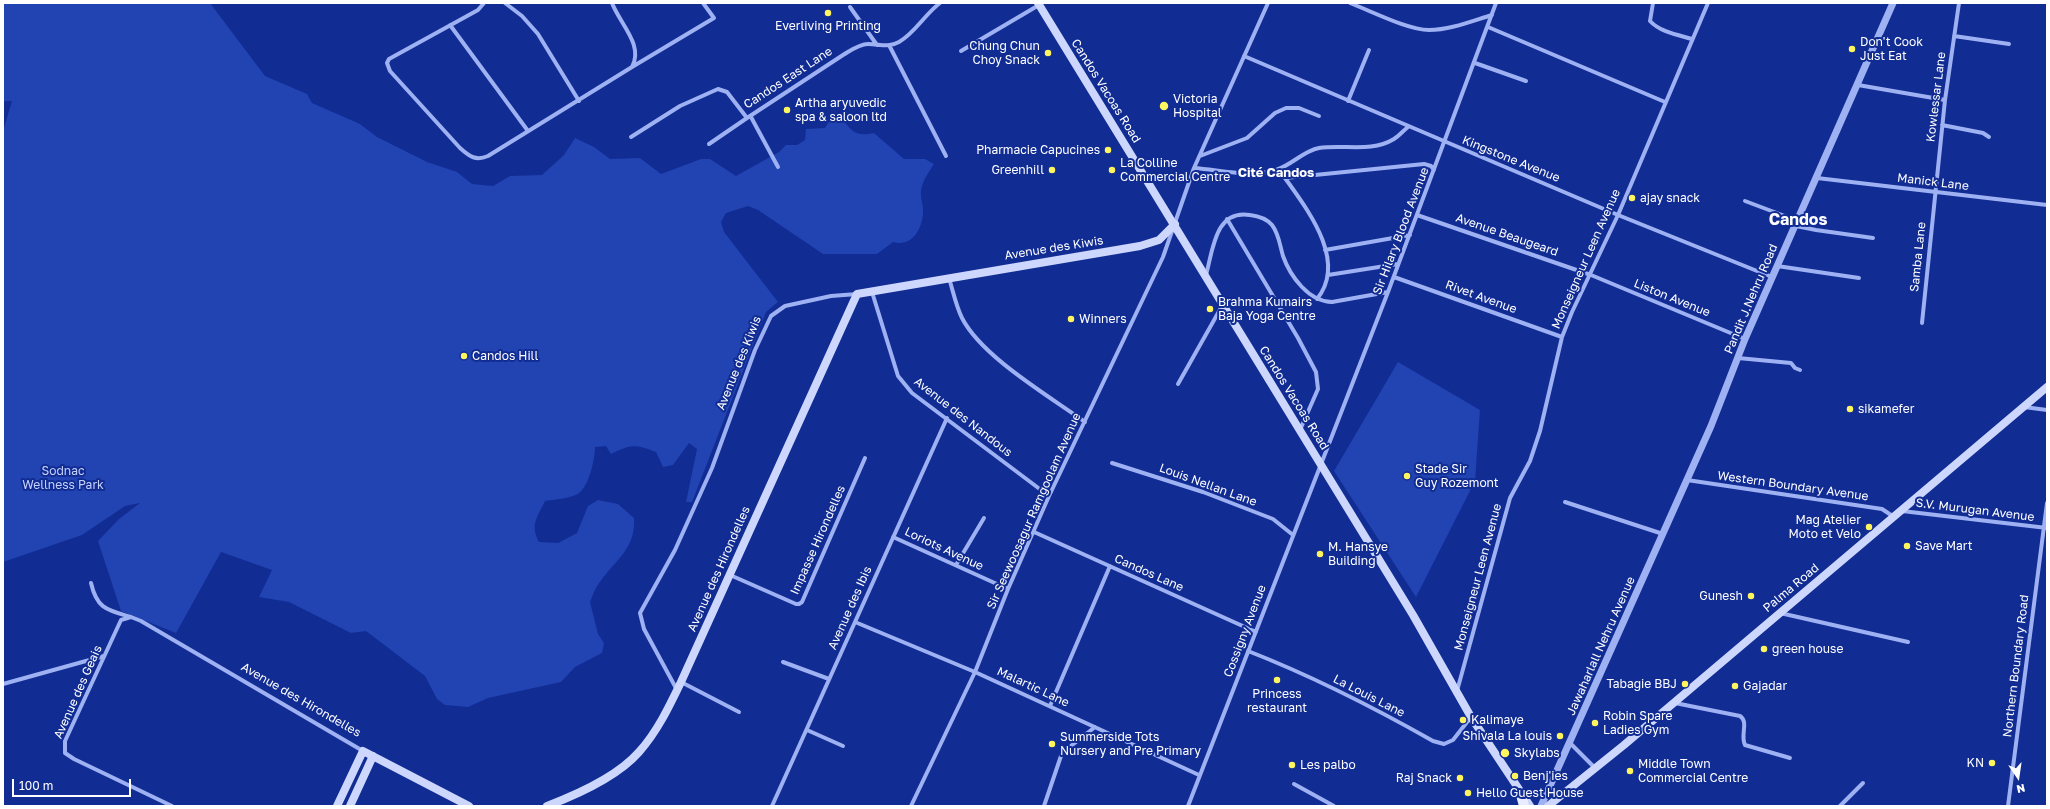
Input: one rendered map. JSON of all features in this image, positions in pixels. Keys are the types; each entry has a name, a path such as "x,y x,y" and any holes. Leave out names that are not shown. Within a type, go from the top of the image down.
{"main road":[{"name":"Candos Vacoas Road","path":"1038,4 1175,224 1205,278 1300,430 1457,691 1471,717 1521,795 1530,806"},
{"name":"Avenue des Kiwis","path":"857,294 949,277 1140,246 1159,240 1175,224"},
{"name":"Avenue des Hirondelles","path":"547,806 570,798 595,785 637,754 654,733 681,682 857,294"},
{"name":"Palma Road","path":"1548,806 1674,703 2047,387"},
{"name":"Avenue des Hirondelles","path":"363,751 469,806"},
{"path":"337,806 363,751"},
{"path":"350,806 373,756"},
{"path":"1521,795 1524,806"}],"street":[{"path":"484,3 478,10 389,59 387,67 460,148 473,158 480,159 488,156 714,18 703,3"},
{"path":"505,3 522,16 538,34 579,100"},
{"path":"612,3 636,48 636,61 632,67"},
{"name":"Candos East Lane","path":"631,137 680,106 718,89 727,92 749,117 842,55 863,45 889,45 907,37 932,9 940,3"},
{"name":"Sir Seewoosagur Ramgoolam Avenue","path":"911,806 976,672 1008,589 1049,496 1163,257 1194,168 1268,3"},
{"path":"1350,3 1408,25 1429,30 1441,29 1492,15"},
{"name":"Sir Hilary Blood Avenue","path":"1320,464 1410,235 1496,3"},
{"path":"1654,3 1650,21 1654,26 1692,39"},
{"name":"Monseigneur Leen Avenue","path":"1457,691 1510,498 1530,461 1540,431 1562,337 1572,312 1591,275 1618,215 1664,102 1708,3"},
{"name":"Pandit J.Nehru Road","path":"1681,495 1711,426 1745,339 1818,178 1893,3"},
{"name":"Kowlessar Lane","path":"1934,193 1945,100 1959,3"},
{"path":"961,51 1038,4"},
{"path":"850,7 877,46"},
{"path":"450,25 528,131"},
{"path":"1488,27 1664,102"},
{"path":"1954,36 2009,44"},
{"path":"889,45 946,156"},
{"path":"1348,101 1369,50"},
{"name":"Kingstone Avenue","path":"1244,56 1618,215 1772,277"},
{"path":"1474,63 1526,81"},
{"path":"1858,85 1945,100"},
{"path":"1200,156 1247,138 1275,113 1286,108 1299,108 1320,116"},
{"path":"709,144 749,117 778,167"},
{"path":"1942,125 1983,132 1989,137"},
{"path":"1194,168 1253,174 1277,170 1318,148 1334,146 1355,148 1381,144 1394,139 1408,127"},
{"path":"1285,178 1424,164 1431,166 1434,170"},
{"path":"1277,170 1285,178 1315,221 1325,250 1328,275 1326,284 1317,299"},
{"name":"Manick Lane","path":"1818,178 1934,193 2047,205"},
{"name":"Samba Lane","path":"1922,323 1934,193"},
{"path":"1745,201 1816,230 1873,238"},
{"path":"1205,278 1219,229 1227,219 1236,215 1244,214 1264,219 1272,224 1278,236 1283,256 1293,275 1299,283 1317,299 1324,302 1332,302 1388,292"},
{"name":"Avenue Beaugeard","path":"1418,214 1591,275"},
{"path":"1227,219 1298,338 1316,372 1318,389 1300,430"},
{"path":"1325,250 1410,235"},
{"path":"1328,275 1398,264"},
{"path":"1777,266 1859,278"},
{"name":"Liston Avenue","path":"1591,275 1745,339"},
{"name":"Rivet Avenue","path":"1394,276 1562,337"},
{"path":"949,277 961,318 979,343 1084,422"},
{"name":"Avenue des Nandous","path":"872,291 898,376 912,393 1049,496"},
{"name":"Avenue des Kiwis","path":"677,690 644,629 640,613 674,550 712,468 755,350 771,316 785,306 831,296 857,294"},
{"path":"1178,384 1222,306"},
{"path":"1738,358 1791,363 1795,368 1800,370"},
{"path":"2023,407 2047,410"},
{"name":"Avenue des Ibis","path":"772,806 947,418"},
{"name":"Impasse Hirondelles","path":"730,574 796,604 802,602 865,458"},
{"name":"Louis Nellan Lane","path":"1112,463 1202,492 1273,519 1293,535"},
{"name":"Cossigny Avenue","path":"1188,806 1320,464"},
{"name":"Western Boundary Avenue","path":"1687,480 1882,509 1894,517"},
{"name":"Jawaharlall Nehru Avenue","path":"1541,806 1681,495"},
{"path":"1565,502 1664,534"},
{"name":"Northern Boundary Road","path":"2008,806 2045,528 2047,503"},
{"name":"S.V. Murugan Avenue","path":"1901,511 2045,528"},
{"path":"956,566 984,518"},
{"name":"Candos Lane","path":"1034,532 1256,632"},
{"name":"Loriots Avenue","path":"893,537 1008,589"},
{"path":"1050,706 1110,566"},
{"name":"Avenue des Hirondelles","path":"91,583 97,601 103,608 131,617 156,629 363,751"},
{"path":"1780,613 1908,642"},
{"name":"Avenue des Geais","path":"131,617 122,620 104,656 65,741 65,753 74,759 172,806"},
{"name":"Malartic Lane","path":"855,622 976,672 1199,775"},
{"name":"La Louis Lane","path":"1248,651 1290,668 1342,692 1433,741 1444,744 1453,740 1471,717"},
{"path":"3,684 104,656"},
{"path":"783,662 830,679"},
{"path":"681,682 739,712"},
{"path":"1674,703 1740,716 1745,722 1743,739 1746,745 1790,758"},
{"path":"1044,806 1062,753 1095,727"},
{"path":"807,730 843,746"},
{"path":"1570,743 1595,768"},
{"path":"1840,806 1863,783"},
{"path":"1294,784 1334,806"}],"green space":[{"name":"Sodnac Wellness Park","path":"3,3 210,3 265,76 307,94 312,103 360,124 377,137 427,162 457,172 472,184 493,186 510,176 542,175 564,155 575,138 594,147 610,159 640,158 661,174 701,159 710,159 736,176 779,152 786,145 797,145 805,140 806,129 825,128 830,120 840,116 854,132 862,134 874,133 904,159 925,159 934,164 922,187 921,194 923,213 921,225 915,236 906,242 893,242 877,254 823,254 758,210 748,206 726,213 721,222 724,232 778,302 766,312 692,502 686,502 697,449 689,443 673,465 663,467 656,452 638,446 624,448 611,454 606,446 595,447 591,472 583,490 576,495 545,501 537,517 535,530 539,542 558,543 577,533 588,506 598,500 618,504 634,518 634,529 628,546 598,584 590,602 598,634 604,643 602,653 575,667 561,682 488,698 468,707 445,705 437,699 425,676 366,631 351,633 289,602 259,597 272,570 221,552 176,633 121,611 98,541 119,519 140,503 125,506 82,535 3,562 3,131 12,101 3,101"},
{"name":"Stade Sir Guy Rozemont","path":"1398,362 1480,410 1475,481 1416,597 1334,471"}],"place":[{"name":"Everliving Printing","path":"828,13"},
{"name":"Don't Cook Just Eat","path":"1852,49"},
{"name":"Chung Chun Choy Snack","path":"1048,53"},
{"name":"Victoria Hospital","path":"1164,106"},
{"name":"Artha aryuvedic spa & saloon ltd","path":"787,110"},
{"name":"Pharmacie Capucines","path":"1108,150"},
{"name":"Greenhill","path":"1052,170"},
{"name":"La Colline Commercial Centre","path":"1112,170"},
{"name":"ajay snack","path":"1632,198"},
{"name":"Brahma Kumairs Baja Yoga Centre","path":"1210,309"},
{"name":"Winners","path":"1071,319"},
{"name":"Candos Hill","path":"464,356"},
{"name":"sikamefer","path":"1850,409"},
{"name":"Stade Sir Guy Rozemont","path":"1407,476"},
{"name":"Mag Atelier Moto et Velo","path":"1869,527"},
{"name":"Save Mart","path":"1907,546"},
{"name":"M. Hansye Building","path":"1320,554"},
{"name":"Gunesh","path":"1751,596"},
{"name":"green house","path":"1764,649"},
{"name":"Princess restaurant","path":"1277,680"},
{"name":"Tabagie BBJ","path":"1685,684"},
{"name":"Gajadar","path":"1735,686"},
{"name":"Kalimaye","path":"1463,720"},
{"name":"Robin Spare Ladies Gym","path":"1595,723"},
{"name":"Shivala La louis","path":"1560,736"},
{"name":"Summerside Tots Nursery and Pre Primary","path":"1052,744"},
{"name":"Skylabs","path":"1505,753"},
{"name":"KN","path":"1992,763"},
{"name":"Les palbo","path":"1292,765"},
{"name":"Middle Town Commercial Centre","path":"1630,771"},
{"name":"Benj'ies","path":"1515,776"},
{"name":"Raj Snack","path":"1460,778"},
{"name":"Hello Guest House","path":"1468,793"}],"district":[{"name":"Cité Candos","path":"1276,173"},
{"name":"Candos","path":"1798,220"}]}
